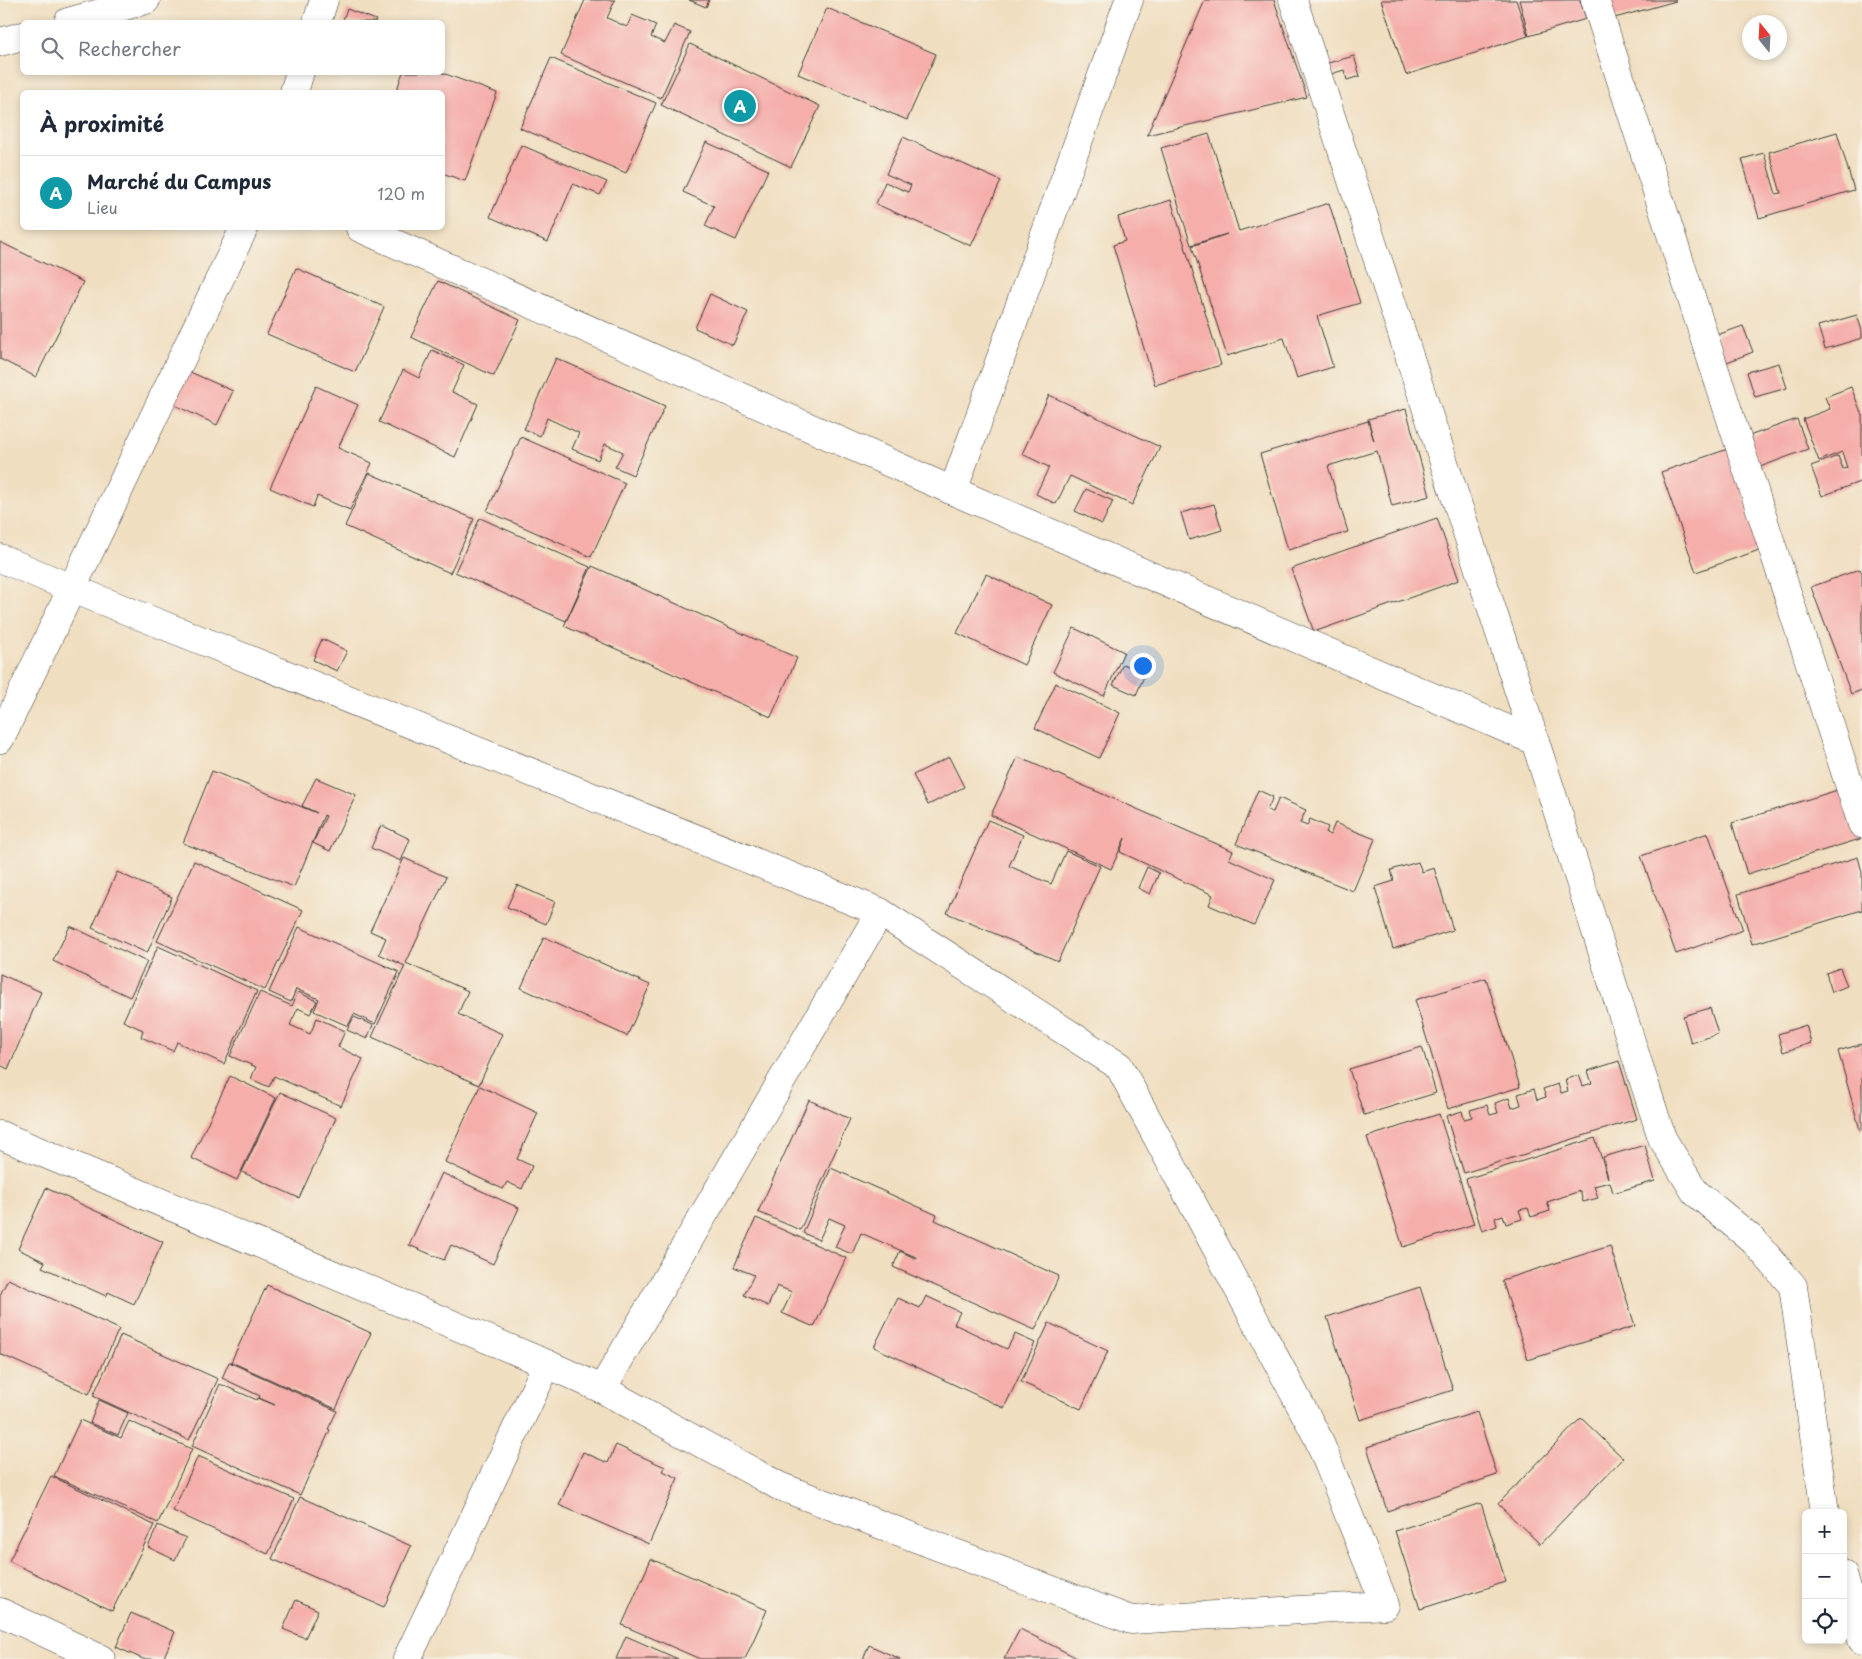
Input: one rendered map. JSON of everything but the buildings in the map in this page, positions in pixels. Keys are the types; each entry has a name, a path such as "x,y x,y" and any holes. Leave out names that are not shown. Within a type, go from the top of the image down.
{"street":[{"path":"75,20 146,0"},
{"path":"317,20 324,0"},
{"path":"953,491 1129,0"},
{"path":"1293,0 1535,741 1662,1138 1695,1192 1753,1240 1793,1286 1825,1509"},
{"path":"1595,0 1862,824"},
{"path":"0,42 20,37"},
{"path":"295,90 299,75"},
{"path":"0,739 243,230"},
{"path":"365,230 953,491 1535,741"},
{"path":"0,558 72,589 880,912 1118,1066 1318,1438 1385,1605 1131,1620 779,1486 602,1389 547,1364 0,1135"},
{"path":"602,1389 880,912"},
{"path":"407,1659 547,1364"},
{"path":"1847,1588 1862,1640"},
{"path":"0,1612 101,1659"}],"place":[{"name":"Marché du Campus","path":"740,106"}]}
